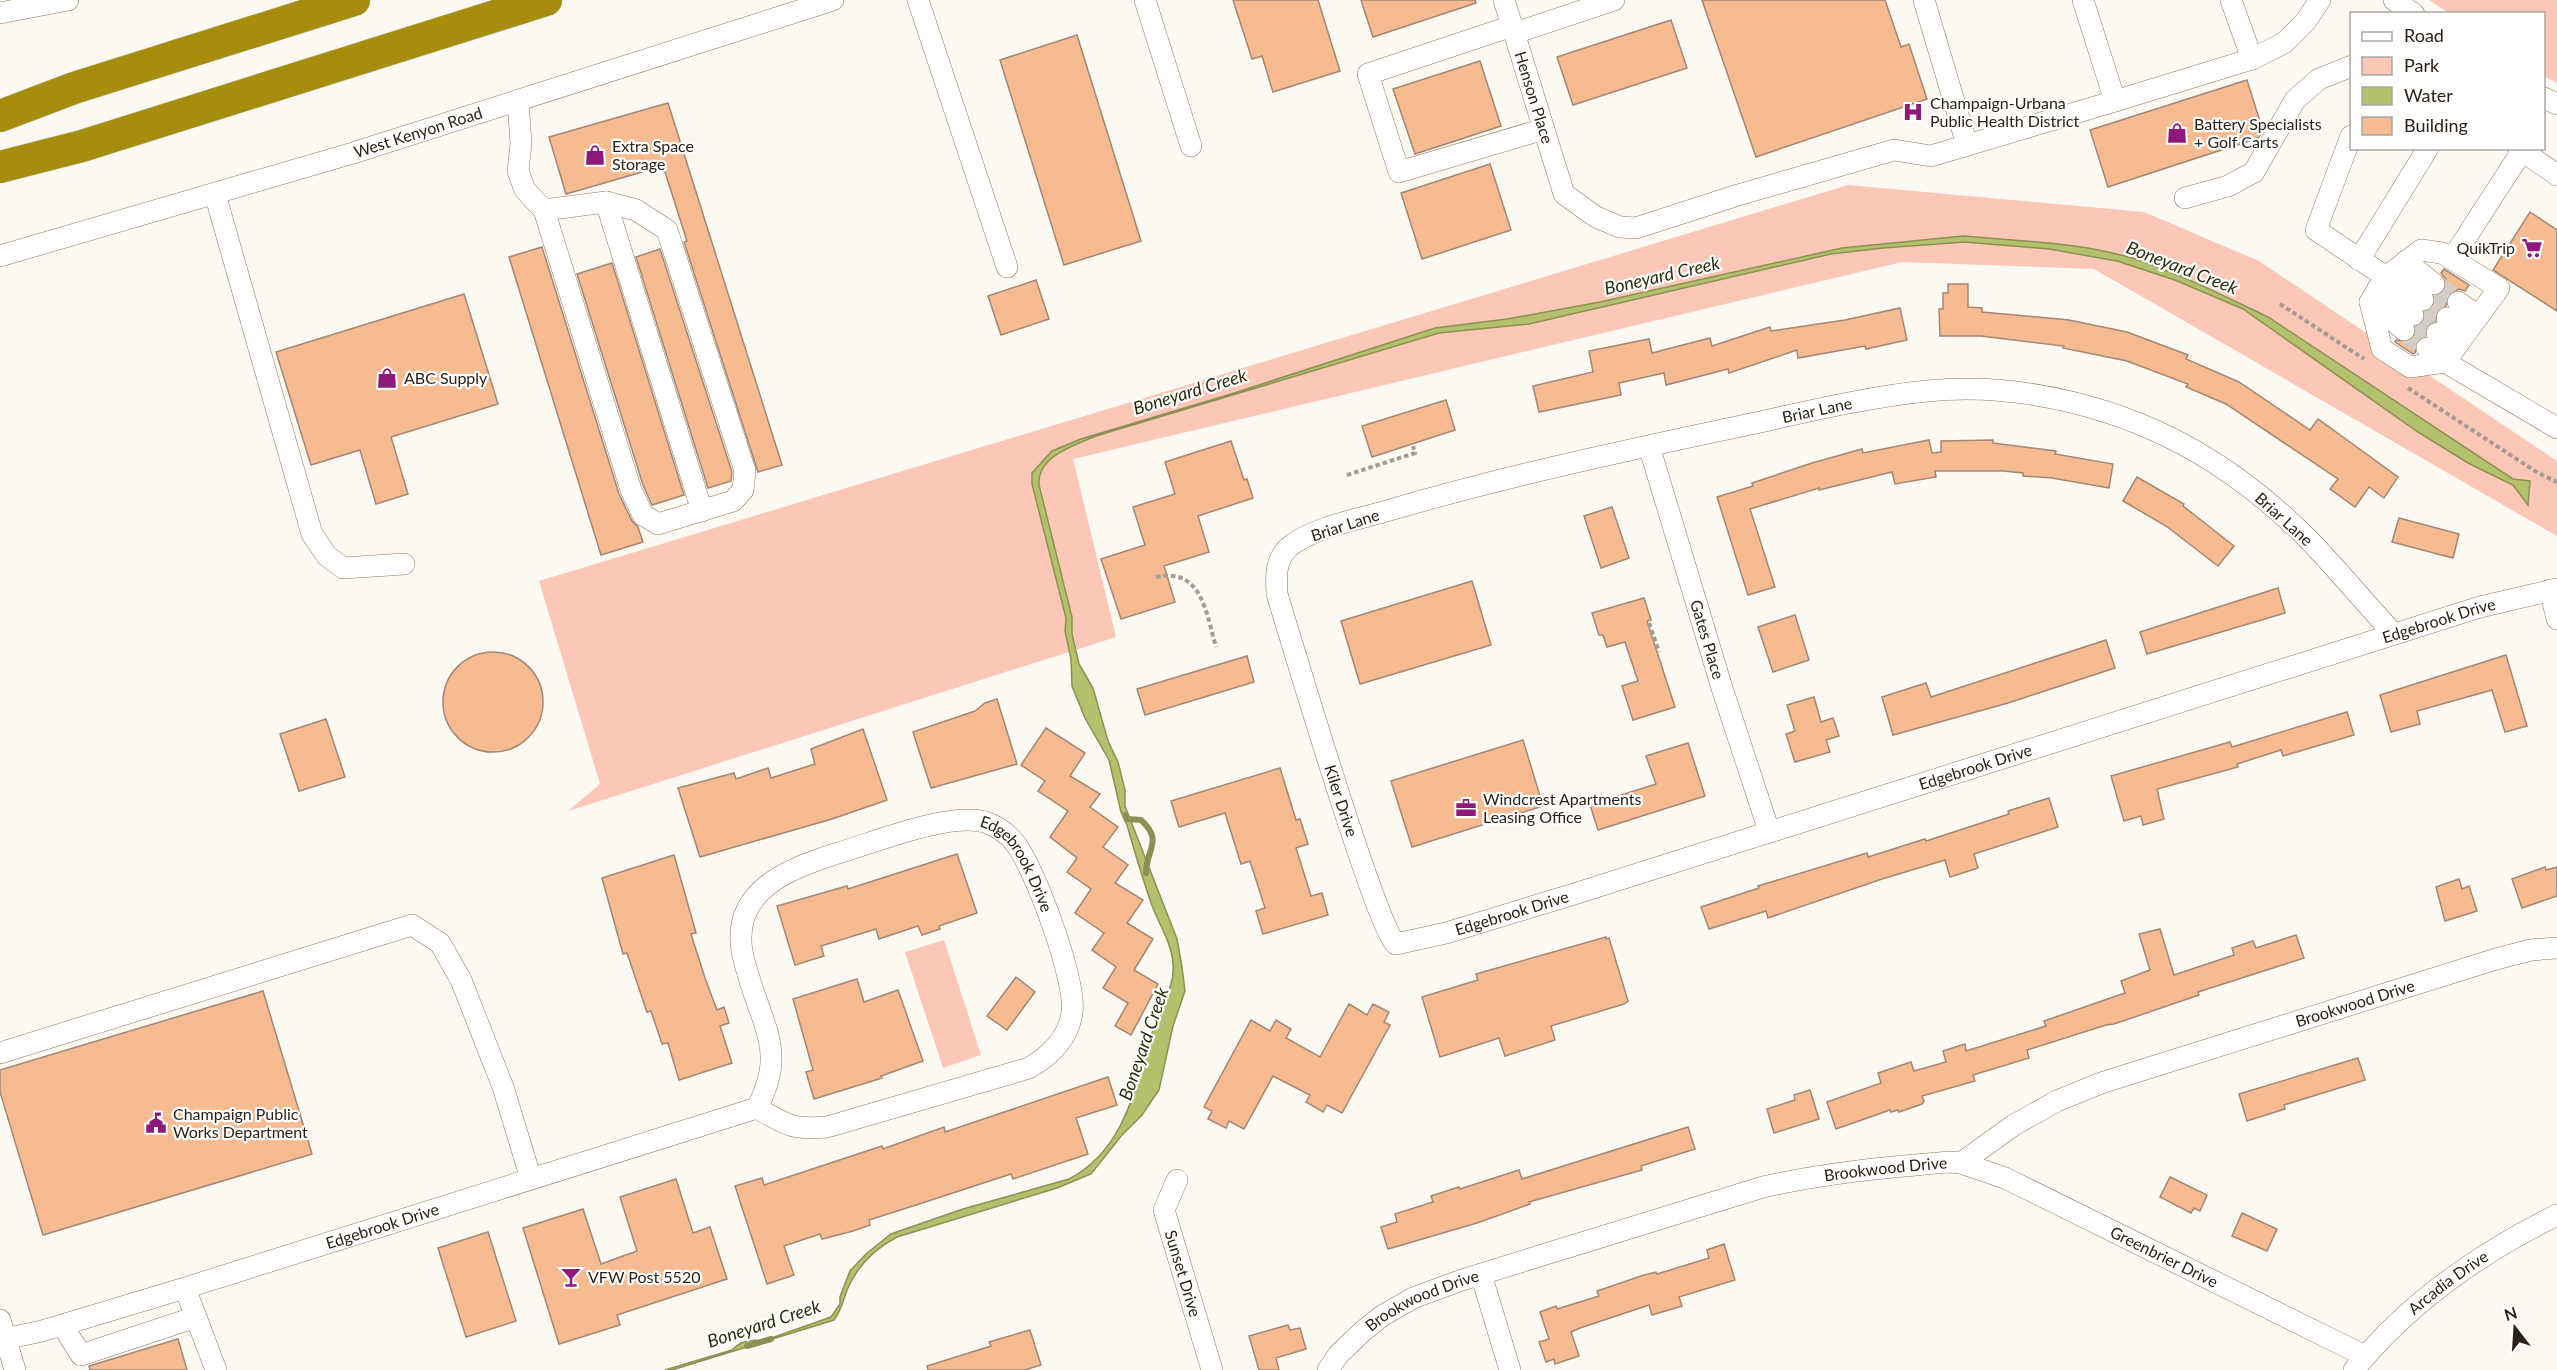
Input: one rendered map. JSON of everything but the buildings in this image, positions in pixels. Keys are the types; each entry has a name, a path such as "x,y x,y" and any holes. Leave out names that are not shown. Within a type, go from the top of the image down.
{"highway":[{"path":"0,116 74,88 354,0"},
{"path":"0,167 82,146 546,0"},
{"path":"0,99 74,88"},
{"path":"0,186 82,146"}],"street":[{"path":"0,14 68,0"},
{"name":"West Kenyon Road","path":"0,256 354,153 833,0"},
{"path":"918,0 1007,267"},
{"path":"1145,0 1191,146"},
{"name":"Henson Place","path":"1504,0 1564,194 1596,217 1620,228 1636,228 1738,195 1894,150 1931,156 1966,145"},
{"path":"1544,129 1399,172 1368,74 1614,0"},
{"path":"1924,0 1966,145 2252,59 2284,43 2306,21 2320,0"},
{"path":"2083,0 2115,101"},
{"path":"2231,0 2252,59"},
{"path":"2394,0 2411,12"},
{"path":"2186,198 2228,186 2254,172 2295,100 2319,80 2350,67"},
{"path":"518,101 520,144 518,171 525,190 544,210 631,490 643,515 658,524 733,501 743,489 745,471 668,230 636,210 606,202 544,210"},
{"path":"2350,139 2316,230 2360,260 2419,307 2386,280"},
{"path":"2360,260 2427,150"},
{"path":"2452,259 2520,150 2557,175"},
{"path":"215,194 312,534 327,556 343,568 404,564"},
{"path":"606,202 702,512"},
{"path":"2421,250 2442,253 2499,288 2461,339 2410,367 2382,349 2386,280 2421,250"},
{"path":"2461,339 2442,325 2461,339 2557,428"},
{"name":"Briar Lane","path":"1297,656 1277,594 1276,571 1283,553 1299,540 1326,529 1451,492 1649,446 1878,397 1972,389 2067,401 2133,420 2200,453 2277,510 2311,542 2394,634"},
{"name":"Gates Place","path":"1649,446 1722,688 1769,831"},
{"path":"2553,590 2557,619"},
{"name":"Edgebrook Drive","path":"1394,943 1402,944 1446,933 2480,607 2553,590"},
{"name":"Kiler Drive","path":"1297,656 1384,927 1394,943"},
{"name":"Edgebrook Drive","path":"2,1333 62,1325 757,1108 785,1124 801,1129 827,1127 1029,1068 1045,1059 1058,1046 1068,1028 1073,1012 1070,984 1048,912 1029,867 1015,843 1002,830 987,823 962,820 908,831 801,865 765,885 756,895 744,923 742,951 767,1032 772,1059 770,1073 757,1108"},
{"path":"0,1053 412,925 441,943 461,980 503,1087 531,1179"},
{"name":"Brookwood Drive","path":"1328,1370 1347,1347 1382,1316 1413,1298 1482,1274 1762,1186 1812,1176 1882,1167 1961,1163 2014,1125 2057,1101 2101,1083 2496,958 2531,950 2557,948"},
{"name":"Greenbrier Drive","path":"1961,1163 2006,1178 2359,1363"},
{"name":"Sunset Drive","path":"1177,1180 1164,1210 1212,1370"},
{"name":"Arcadia Drive","path":"2359,1363 2424,1299 2474,1261 2522,1232 2557,1215"},
{"path":"1482,1274 1510,1370"},
{"path":"185,1288 216,1370"},
{"path":"62,1325 81,1355 196,1317"},
{"path":"2,1333 15,1370"}],"path":[{"path":"2280,304 2369,362"},
{"path":"2399,382 2538,473 2557,482"},
{"path":"1347,475 1415,453 1413,446"},
{"path":"1156,577 1178,576 1190,581 1204,607 1216,646"},
{"path":"1649,623 1659,652"}],"green space":[{"path":"2429,0 2557,0 2557,83 2545,77 2545,12 2447,12"},
{"path":"1848,185 2144,212 2259,261 2557,461 2557,536 2094,269 1902,262 1073,459 1116,637 568,811 600,784 539,581"},
{"path":"944,940 981,1055 943,1068 905,952"}],"water":[{"path":"1963,236 2048,243 2132,258 2235,301 2268,317 2513,479 2530,481 2528,505 2513,485 2468,463 2418,432 2243,309 2175,280 2117,261 2049,249 1965,242 1831,254 1529,324 1439,333 1096,436 1068,448 1044,466 1039,485 1072,617 1072,634 1079,664 1093,688 1108,741 1118,762 1125,790 1125,806 1177,939 1182,967 1185,991 1173,1026 1159,1090 1142,1115 1122,1135 1091,1174 1057,1188 897,1237 881,1247 856,1273 834,1320 672,1370 665,1370 732,1350 746,1341 763,1341 831,1317 840,1304 840,1297 850,1271 866,1254 891,1234 963,1209 1069,1179 1089,1166 1105,1150 1127,1111 1155,1024 1170,987 1173,964 1168,942 1153,908 1121,812 1109,760 1085,718 1072,686 1071,659 1065,631 1066,618 1032,484 1032,473 1052,451 1081,439 1231,394 1435,328 1507,319 1600,302 1842,248"}],"waterway":[{"name":"Boneyard Creek","path":"1125,815 1127,819 1141,820 1151,834 1153,840 1146,873"},
{"name":"Boneyard Creek","path":"747,1346 771,1339"}],"tunnel":[{"path":"2434,284 2458,302"},
{"path":"2423,300 2447,318"},
{"path":"2413,315 2437,333"},
{"path":"2404,330 2427,348"}],"place":[{"name":"Champaign-Urbana Public Health District","path":"1913,112"},
{"name":"Battery Specialists + Golf Carts","path":"2177,133"},
{"name":"Extra Space Storage","path":"595,155"},
{"name":"QuikTrip","path":"2532,248"},
{"name":"ABC Supply","path":"387,378"},
{"name":"Windcrest Apartments Leasing Office","path":"1466,808"},
{"name":"Champaign Public Works Department","path":"156,1123"},
{"name":"VFW Post 5520","path":"571,1277"}]}
